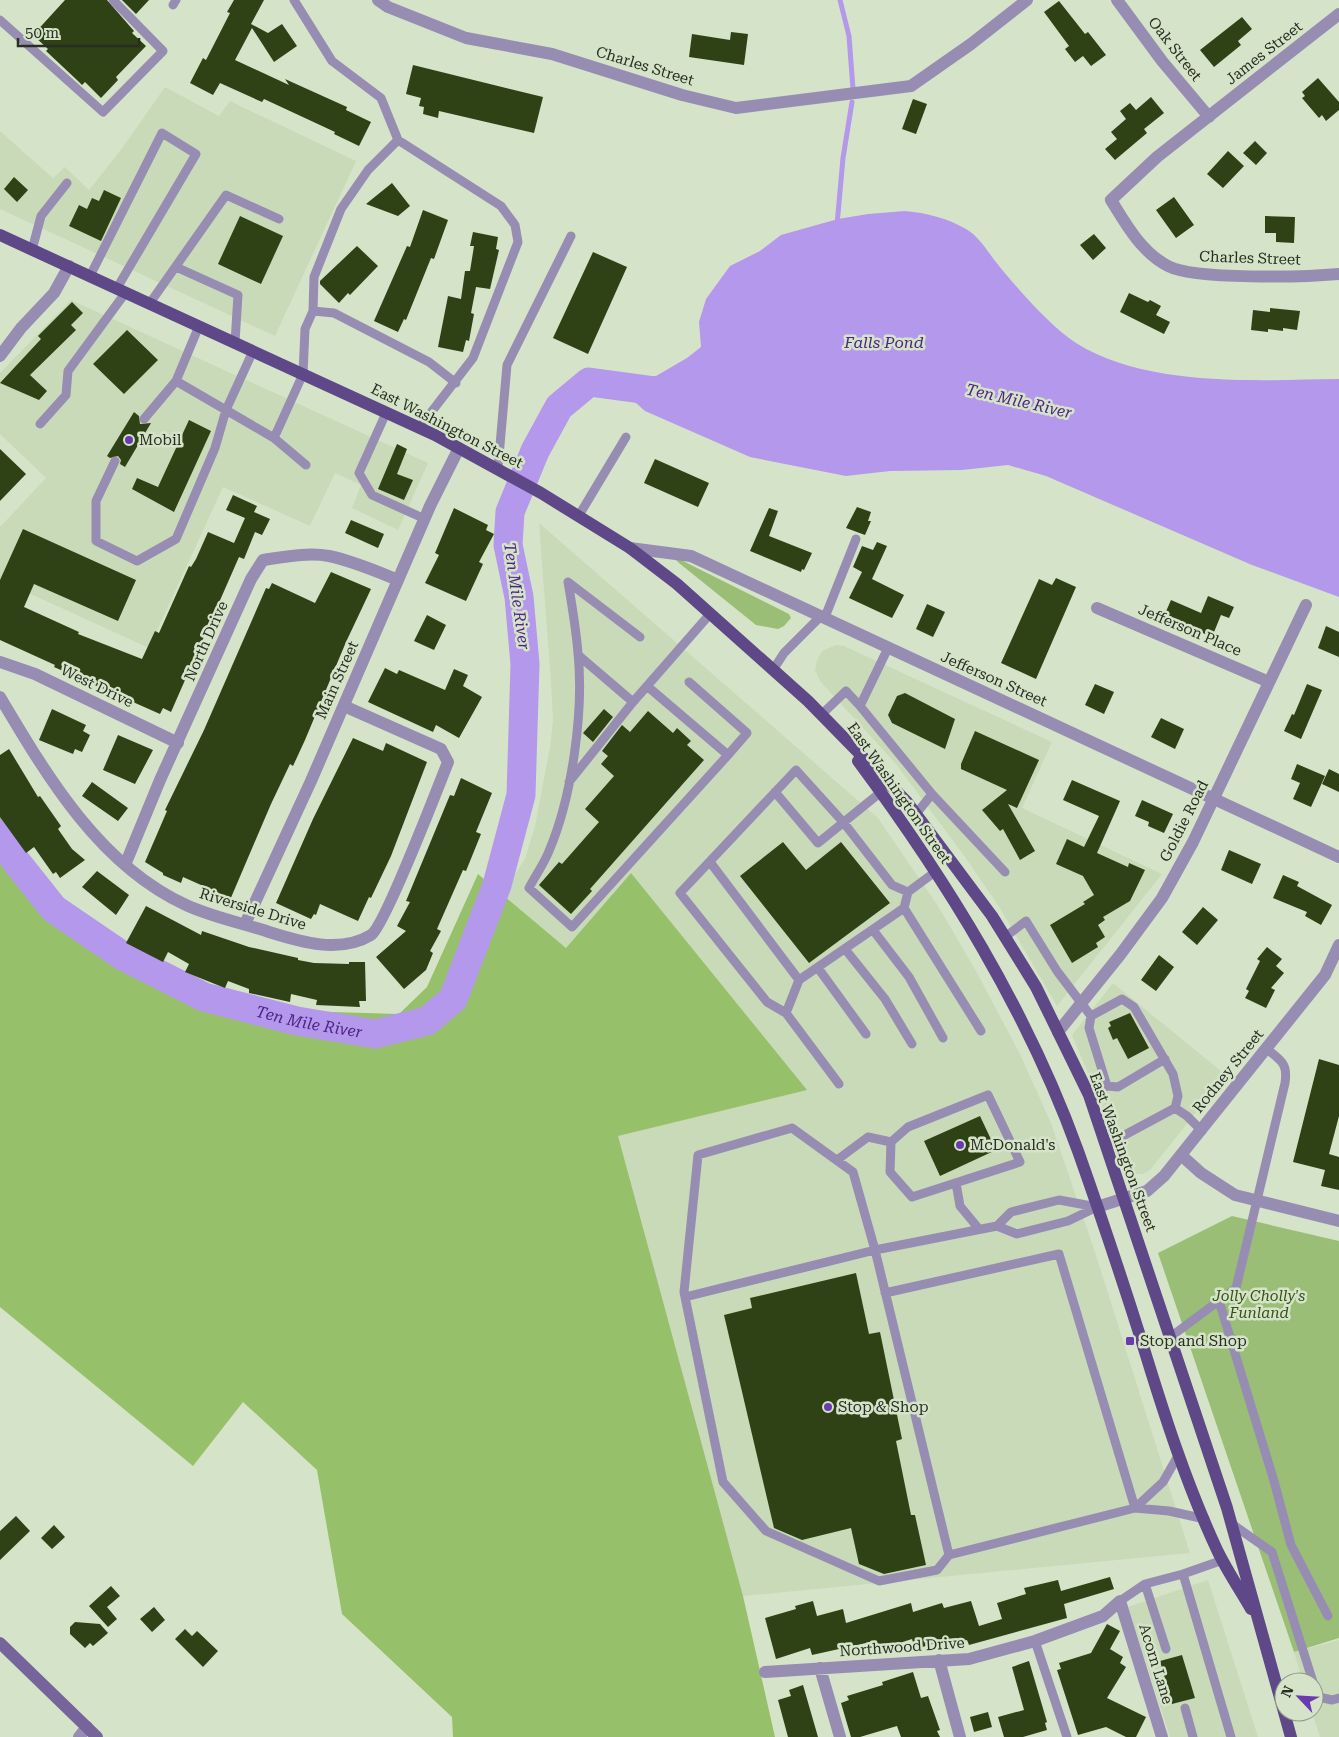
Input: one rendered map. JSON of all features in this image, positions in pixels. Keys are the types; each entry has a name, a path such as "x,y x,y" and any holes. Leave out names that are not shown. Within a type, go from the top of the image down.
{"main road":[{"name":"East Washington Street","path":"0,235 419,428 542,493 578,518 630,548 677,584 773,670 825,719 907,802 992,916 1036,987 1089,1095 1232,1524 1274,1675"},
{"name":"East Washington Street","path":"825,719 907,827 968,924 1025,1026 1077,1148 1179,1454 1223,1560 1260,1624"},
{"path":"0,1643 83,1732 97,1737"},
{"name":"East Washington Street","path":"1287,1722 1291,1737"}],"street":[{"name":"Charles Street","path":"378,0 388,7 466,38 552,54 682,95 736,108 911,86 971,44 1027,0"},
{"name":"Oak Street","path":"1116,0 1162,61 1209,117"},
{"name":"James Street","path":"1209,117 1339,14"},
{"name":"Charles Street","path":"1209,117 1157,157 1111,200 1132,233 1154,257 1169,267 1204,274 1314,276 1339,274"},
{"path":"0,356 21,328 54,293 69,266"},
{"name":"Main Street","path":"245,924 344,706 425,519 459,448"},
{"name":"Jefferson Street","path":"630,548 692,556 1339,857"},
{"name":"North Drive","path":"125,865 251,579 263,560 296,556 327,556 363,566 398,580"},
{"name":"Goldie Road","path":"1058,1032 1162,898 1214,799 1306,605"},
{"name":"Jefferson Place","path":"1097,608 1269,682"},
{"name":"West Drive","path":"0,662 35,674 178,743"},
{"name":"Riverside Drive","path":"0,697 24,738 77,813 113,856 144,882 187,906 305,943 346,945 373,934 388,906 448,762 441,749 344,706"},
{"name":"Rodney Street","path":"1097,1207 1146,1191 1164,1176 1325,975 1339,945"},
{"path":"1182,1155 1201,1173 1235,1195 1339,1221"},
{"name":"Northwood Drive","path":"765,1672 969,1659 1035,1641 1103,1616 1120,1601"},
{"name":"Acorn Lane","path":"1120,1601 1162,1737"},
{"path":"939,1660 960,1737"},
{"path":"820,1668 840,1737"}],"lane":[{"path":"0,20 103,112 162,50 112,0"},
{"path":"294,0 332,61 381,98 398,140 501,206 515,225 518,242 473,358 456,383 419,428"},
{"path":"40,424 66,395 68,371 121,290 196,154 162,133 90,276"},
{"path":"274,438 303,374 305,329 313,311 314,277 341,208 368,170 398,140"},
{"path":"32,250 41,216 67,183"},
{"path":"150,303 226,195 279,219"},
{"path":"501,470 507,365 571,236"},
{"path":"176,267 238,295 235,342"},
{"path":"313,311 334,313 429,362 456,383"},
{"path":"144,419 176,381 199,326"},
{"path":"115,461 96,501 96,541 137,561 176,539 215,448 226,410 253,351"},
{"path":"176,381 274,438 306,465"},
{"path":"386,412 359,473 372,495 425,519"},
{"path":"578,518 626,437"},
{"path":"773,670 784,653 823,616 856,539"},
{"path":"640,638 568,582 578,655 578,710 569,782 549,852 529,888 572,927 747,733 689,682"},
{"path":"569,782 633,702 710,614"},
{"path":"860,706 888,648"},
{"path":"578,655 633,702"},
{"path":"647,686 728,755"},
{"path":"825,719 846,691 932,794 1005,872"},
{"path":"838,1084 786,1013 767,1002 680,893 796,770 844,823 892,885 908,892"},
{"path":"775,792 818,843 881,792"},
{"path":"916,814 932,794"},
{"path":"710,862 800,980"},
{"path":"786,1013 800,980 904,908 908,892 936,872"},
{"path":"904,908 981,1031"},
{"path":"1005,937 1026,921 1057,971 1091,1016 1089,1028 1107,1086"},
{"path":"873,930 909,977 943,1038"},
{"path":"845,949 885,999 912,1044"},
{"path":"818,968 866,1034"},
{"path":"1091,1016 1122,1000 1134,1007 1173,1074 1178,1096 1174,1108 1106,1145"},
{"path":"1169,1338 1236,1288 1259,1201 1287,1071 1283,1063 1267,1049"},
{"path":"1089,1095 1107,1086 1118,1087 1165,1060"},
{"path":"988,1095 1020,1162 912,1197 890,1172 891,1142 908,1128 988,1095"},
{"path":"1174,1108 1187,1116 1202,1130"},
{"path":"949,1555 885,1293 853,1172 792,1128 698,1155 685,1297 723,1482 766,1531 879,1581 937,1570 949,1555 1135,1508 1169,1511 1205,1518"},
{"path":"837,1160 868,1137 891,1142"},
{"path":"956,1183 960,1206 979,1229"},
{"path":"997,1226 1011,1212 1059,1200 1097,1207"},
{"path":"685,1297 874,1250 979,1229 997,1226 1017,1234 1068,1221 1097,1207"},
{"path":"885,1293 1058,1254 1135,1508"},
{"path":"1219,1301 1274,1481 1291,1546 1328,1616"},
{"path":"1135,1508 1163,1482 1179,1454"},
{"path":"1232,1524 1272,1552 1309,1672"},
{"path":"1120,1601 1145,1584 1184,1574 1223,1560"},
{"path":"1184,1574 1231,1737"},
{"path":"1145,1584 1166,1649"},
{"path":"1035,1641 1067,1737"},
{"path":"1324,1698 1332,1700 1339,1698"},
{"path":"1185,1708 1193,1737"}],"shaded area":[{"path":"165,87 219,116 230,101 356,161 275,336 0,209 0,131 53,178 65,167 89,190 123,147"},
{"path":"71,300 428,463 398,530 352,508 361,485 335,473 310,526 223,487 149,648 0,580 0,527 46,478 0,434 0,373"},
{"path":"539,523 878,818 938,906 976,971 1020,1054 1051,1123 1095,1252 1190,1553 743,1596 617,1136 806,1090 631,874 566,948 502,894 525,859 535,826 550,747 553,720"},
{"path":"836,645 844,646 1052,742 1022,808 1162,874 1057,1006 1000,908 965,857 896,764 820,681 815,670 817,660 822,651"},
{"path":"1113,983 1226,1075 1150,1170 1143,1174 1135,1174 1128,1168 1072,1035"},
{"path":"1208,1580 1258,1737 1170,1737 1128,1607"},
{"path":"1339,1640 1339,1737 1320,1737 1315,1722 1324,1722 1324,1672 1300,1672 1294,1652"}],"green space":[{"path":"679,559 789,614 791,618 784,626 778,629 756,625 676,560"},
{"path":"0,816 50,893 185,981 299,1011 399,1014 427,987 478,874 566,948 631,873 807,1090 618,1136 743,1596 775,1737 453,1737 452,1717 342,1614 317,1470 243,1402 193,1466 0,1307"},
{"name":"Jolly Cholly's Funland","path":"1232,1216 1339,1241 1339,1638 1294,1652 1158,1253"}],"water":[{"name":"Falls Pond","path":"905,211 944,219 971,232 1045,317 1076,343 1105,358 1136,368 1204,378 1239,380 1339,379 1339,597 1252,565 1046,476 1008,465 962,470 890,471 846,476 750,457 645,411 627,395 625,388 627,376 656,376 687,358 701,347 699,322 706,299 730,266 760,251 781,235 838,219"}],"building":[{"path":"65,0 107,0 134,31 132,33 146,46 116,77 118,80 101,98 85,82 82,85 46,51 48,49 33,35"},
{"path":"122,0 149,0 136,14"},
{"path":"234,0 264,0 251,24 268,33 282,24 297,46 274,62 252,28 235,60 289,85 285,79 347,107 346,110 371,122 359,146 334,134 335,132 264,99 262,102 220,83 213,95 190,83 203,58 206,60 230,13 227,12"},
{"path":"1059,1 1085,34 1088,32 1106,55 1091,66 1083,56 1075,62 1065,49 1069,46 1044,12"},
{"path":"1242,17 1252,29 1238,41 1241,45 1214,67 1200,50"},
{"path":"731,32 748,34 744,65 689,57 692,34 730,40"},
{"path":"413,65 543,97 534,133 439,111 438,118 423,114 424,107 419,106 421,98 406,94"},
{"path":"1318,78 1339,102 1339,110 1326,121 1322,115 1319,118 1302,98 1305,96 1302,92"},
{"path":"1151,97 1164,113 1144,129 1147,133 1115,160 1105,149 1117,139 1111,132 1126,119 1120,111 1130,103 1136,110"},
{"path":"913,99 927,104 916,134 902,129"},
{"path":"1255,141 1267,153 1256,165 1243,153"},
{"path":"1228,151 1244,166 1223,188 1207,174"},
{"path":"14,177 28,190 17,202 4,189"},
{"path":"392,183 410,206 398,216 366,204"},
{"path":"104,190 121,198 101,241 69,226 79,205 87,209 92,198 99,201"},
{"path":"1174,197 1194,225 1176,238 1156,210"},
{"path":"423,210 448,220 434,259 431,258 406,320 404,319 398,332 374,321 407,246 410,247"},
{"path":"240,216 283,236 261,284 218,264"},
{"path":"1265,216 1295,217 1294,243 1276,242 1276,233 1265,233"},
{"path":"473,232 498,237 496,249 499,250 490,289 476,287 471,313 474,314 469,341 466,340 463,352 438,347 448,296 461,299 465,271 470,271 474,246 470,246"},
{"path":"1094,234 1106,248 1093,260 1080,245"},
{"path":"357,246 378,266 350,295 348,293 339,303 320,284 320,281"},
{"path":"593,252 627,267 588,354 553,338"},
{"path":"1129,293 1161,306 1156,315 1170,322 1164,334 1120,312"},
{"path":"72,302 83,313 71,325 76,330 30,375 47,391 39,400 0,383 41,339 38,336"},
{"path":"1270,308 1300,311 1297,330 1283,328 1283,331 1268,329 1268,332 1251,330 1253,310 1270,312"},
{"path":"127,330 158,360 124,394 93,364"},
{"name":"Mobil","path":"134,412 139,416 140,424 151,423 125,467 120,464 121,460 118,456 110,458 107,456"},
{"path":"189,420 211,431 174,512 132,489 137,478 158,487"},
{"path":"397,444 407,449 397,474 413,480 404,500 378,489"},
{"path":"0,449 26,474 0,501"},
{"path":"655,459 709,483 698,507 644,483"},
{"path":"233,495 257,506 254,512 270,519 262,535 255,532 244,559 239,557 171,712 163,708 160,714 54,667 55,665 0,640 0,580 23,529 136,580 118,621 34,584 24,607 79,632 78,634 142,659 155,631 159,633 189,566 191,567 196,559 208,532 234,543 245,518 226,510"},
{"path":"857,507 871,512 868,521 871,521 865,535 846,528"},
{"path":"454,508 488,525 486,530 494,534 479,562 483,564 466,601 425,583 439,555 435,553"},
{"path":"769,508 778,511 769,536 812,553 804,570 802,569 801,572 750,551"},
{"path":"351,520 384,534 378,548 345,533"},
{"path":"877,542 887,546 872,579 904,595 892,618 849,598 862,572 853,567 862,546 873,550"},
{"path":"331,572 371,589 346,642 293,766 290,764 271,804 230,900 183,877 181,883 163,875 163,873 145,862 167,811 165,810 204,730 266,588 269,589 272,583 315,603"},
{"path":"1056,578 1076,587 1036,679 1001,663 1039,579 1052,585"},
{"path":"1208,596 1234,607 1229,618 1221,615 1212,637 1164,616 1171,600 1201,613"},
{"path":"927,604 945,612 933,637 916,629"},
{"path":"427,615 446,625 434,650 414,641"},
{"path":"1326,626 1339,632 1339,657 1318,648"},
{"path":"385,668 397,674 399,670 445,690 454,669 468,675 463,686 482,697 459,738 436,725 433,732 368,702"},
{"path":"1095,684 1114,692 1104,714 1085,705"},
{"path":"1307,684 1322,690 1301,739 1284,731 1292,714 1294,715"},
{"path":"905,693 955,719 945,749 892,723 888,715 897,696"},
{"path":"52,709 86,725 83,731 90,735 82,752 75,749 73,754 39,740"},
{"path":"604,709 613,717 593,742 583,733"},
{"path":"648,711 673,733 677,728 691,741 687,745 704,760 590,889 592,891 571,914 539,885 559,862 562,864 599,822 585,809 614,776 601,764 608,756 602,751 622,725 630,732"},
{"path":"1161,718 1184,729 1175,749 1151,737"},
{"path":"975,731 1039,760 1017,808 1008,804 1035,851 1020,860 1003,829 1000,831 982,810 1007,790 961,769 961,764"},
{"path":"118,735 153,750 135,784 103,770"},
{"path":"353,738 383,751 386,743 427,762 391,856 358,921 320,904 316,915 314,914 311,919 276,903 313,819"},
{"path":"9,749 38,797 40,796 61,826 58,829 72,849 85,860 60,878 56,872 53,874 34,847 26,853 0,817 0,755"},
{"path":"1297,764 1325,776 1311,807 1293,799 1300,783 1291,779"},
{"path":"1329,769 1339,774 1339,792 1322,784"},
{"path":"461,778 492,793 476,832 481,834 466,871 463,870 437,929 441,931 430,951 433,953 426,970 404,989 376,957 406,931 397,926 410,902 406,901 450,795 454,796"},
{"path":"1072,780 1120,801 1097,853 1128,867 1129,863 1145,870 1130,901 1103,917 1105,920 1098,925 1105,937 1096,943 1098,947 1072,963 1050,925 1085,904 1083,902 1094,895 1083,876 1056,864 1067,839 1084,847 1099,816 1063,800"},
{"path":"92,782 128,808 118,821 82,796"},
{"path":"1142,800 1173,814 1164,833 1148,826 1149,822 1135,816"},
{"path":"783,842 806,870 841,842 890,903 809,963 740,876"},
{"path":"1229,850 1261,864 1252,884 1221,870"},
{"path":"97,871 129,895 116,915 82,887"},
{"path":"1283,875 1299,882 1297,886 1332,905 1321,925 1305,916 1307,912 1273,898"},
{"path":"146,906 201,935 202,931 249,947 298,958 298,960 314,963 349,964 349,962 365,962 366,1001 359,1001 360,1007 316,1005 317,1000 291,994 290,1002 249,993 249,989 228,981 225,988 185,972 189,964 168,952 163,962 126,943"},
{"path":"1203,907 1218,920 1197,945 1182,932"},
{"path":"1267,947 1282,959 1276,966 1284,973 1271,988 1275,990 1266,1008 1245,998 1249,991 1246,989 1260,961 1257,959"},
{"path":"1159,955 1174,967 1156,991 1141,980"},
{"path":"1130,1013 1149,1048 1128,1059 1117,1038 1113,1040 1108,1028 1111,1026 1109,1022"},
{"path":"1319,1059 1339,1065 1339,1116 1329,1154 1339,1157 1339,1190 1321,1186 1325,1170 1293,1162"},
{"path":"980,1116 996,1150 940,1176 924,1141"},
{"path":"856,1273 869,1334 880,1332 902,1439 896,1441 911,1515 915,1515 926,1565 884,1574 859,1564 851,1528 802,1540 774,1528 724,1315 752,1308 750,1298"},
{"path":"16,1516 30,1531 0,1560 0,1531"},
{"path":"54,1525 65,1537 52,1549 41,1538"},
{"path":"1110,1577 1114,1589 1064,1604 1067,1618 969,1645 967,1640 946,1647 944,1641 915,1649 912,1639 878,1650 875,1641 812,1655 810,1648 776,1659 765,1618 796,1609 795,1606 813,1601 817,1616 843,1609 846,1623 911,1603 913,1612 942,1603 944,1608 971,1601 979,1626 1002,1619 997,1603 1026,1594 1024,1588 1058,1580 1061,1591"},
{"path":"111,1586 120,1596 107,1607 117,1619 108,1627 89,1606"},
{"path":"154,1607 165,1620 152,1632 140,1619"},
{"path":"75,1622 100,1624 108,1633 93,1646 90,1643 85,1648 70,1634 70,1627"},
{"path":"1107,1624 1120,1631 1110,1649 1123,1657 1120,1663 1126,1667 1107,1698 1146,1717 1136,1737 1126,1737 1106,1727 1078,1735 1057,1670 1061,1669 1059,1663 1091,1653"},
{"path":"185,1629 192,1636 197,1631 218,1651 203,1667 175,1639"},
{"path":"1182,1655 1195,1698 1172,1704 1160,1661"},
{"path":"1029,1661 1047,1722 1045,1723 1047,1730 1023,1737 1004,1737 998,1717 1024,1710 1012,1667"},
{"path":"913,1672 921,1698 928,1696 940,1730 937,1731 940,1737 901,1737 897,1726 860,1737 851,1737 841,1703 849,1700 847,1696 883,1685 882,1682"},
{"path":"803,1685 818,1737 788,1737 778,1700 791,1696 789,1690"},
{"path":"988,1712 992,1727 974,1732 970,1717"}],"waterway":[{"path":"840,0 849,36 853,89"},
{"path":"837,225 843,158 852,102"},
{"name":"Ten Mile River","path":"0,834 15,860 54,909 123,956 204,997 297,1021 375,1034 427,1021 453,999 497,885 521,795 525,664 519,597 508,545 510,512 535,451 559,407 589,382 663,392"}],"place":[{"name":"Mobil","path":"129,440"},
{"name":"McDonald's","path":"960,1145"},
{"name":"Stop and Shop","path":"1130,1341"},
{"name":"Stop & Shop","path":"828,1407"}]}
